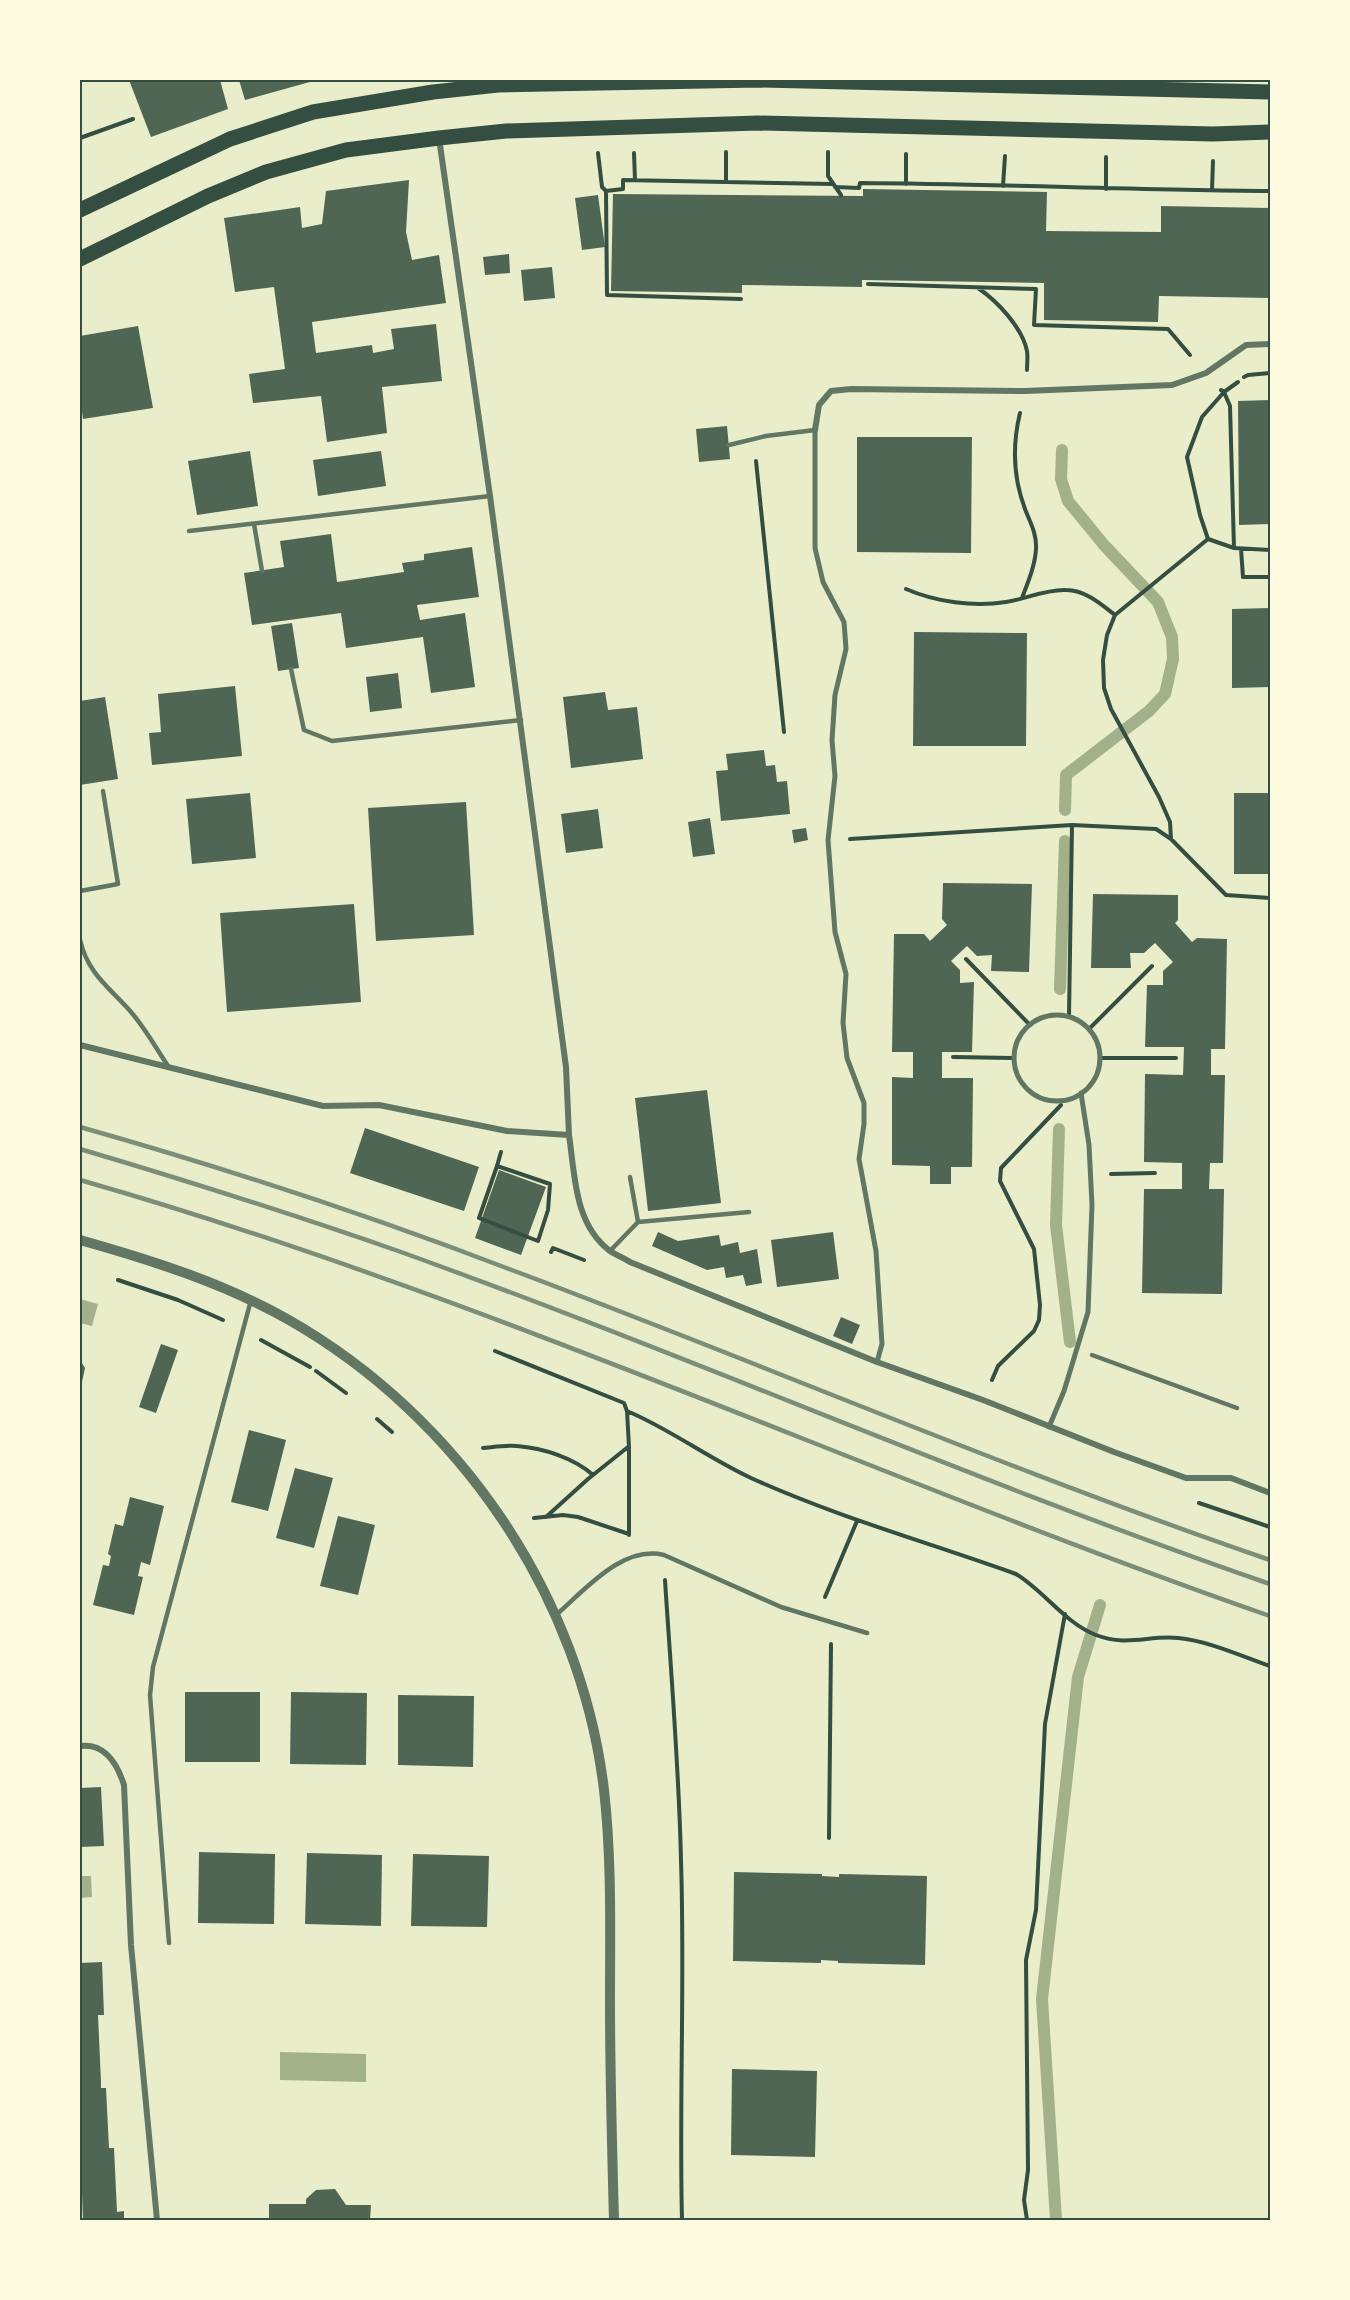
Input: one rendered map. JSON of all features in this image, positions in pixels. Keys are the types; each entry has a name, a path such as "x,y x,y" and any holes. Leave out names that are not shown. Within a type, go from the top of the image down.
{"main road":[{"path":"80,210 230,139 313,112 433,92 498,85 758,80 1270,92"},
{"path":"80,259 208,196 266,172 346,150 439,138 518,130 758,123 1213,134 1270,132"}],"street":[{"path":"439,138 521,720 566,1067 569,1136 580,1205 586,1225 610,1251 630,1262 878,1362 1186,1478 1231,1479 1270,1493"},
{"path":"878,1362 882,1344 876,1251 859,1159 864,1124 864,1103 848,1058 843,1023 846,974 835,932 828,840 835,776 832,740 835,695 846,649 844,622 823,582 815,548 815,430 819,405 831,391 851,389 1025,391 1172,385 1206,373 1246,345 1270,344"},
{"path":"1048,1016 1069,1016 1082,1022 1098,1044 1100,1058 1098,1071 1092,1084 1081,1093 1065,1100 1051,1101 1026,1088 1017,1076 1013,1058 1014,1048 1020,1035 1029,1024 1048,1016"},
{"path":"80,1045 323,1106 379,1105 507,1131 569,1136"},
{"path":"1049,1426 1064,1391 1088,1312 1092,1205 1089,1144 1081,1093"},
{"path":"80,1240 194,1276 251,1300 289,1320 328,1345 391,1394 451,1454 490,1502 531,1567 573,1654 591,1717 604,1787 609,1838 610,2091 614,2220"},
{"path":"80,1746 86,1745 101,1750 110,1756 116,1763 124,1785 131,1945 157,2220"}],"lane":[{"path":"729,445 815,430"},
{"path":"189,531 490,496"},
{"path":"254,524 262,571"},
{"path":"291,669 304,730 332,741 521,720"},
{"path":"80,891 118,884 103,791"},
{"path":"80,940 84,957 93,972 133,1013 168,1066"},
{"path":"630,1177 638,1222"},
{"path":"610,1251 638,1222 749,1212"},
{"path":"169,1943 150,1695 153,1667 251,1300"},
{"path":"1092,1355 1237,1408"},
{"path":"556,1615 625,1559 647,1553 664,1555 781,1607 867,1633"}],"path":[{"path":"80,138 133,118"},
{"path":"726,148 726,182"},
{"path":"597,150 602,187 606,191 607,295 741,299"},
{"path":"828,150 828,176 841,195"},
{"path":"906,151 906,184"},
{"path":"1003,186 1005,152"},
{"path":"1106,155 1106,189"},
{"path":"635,163 635,180"},
{"path":"1212,172 1212,190"},
{"path":"606,191 623,189 623,180 859,188 860,183 1270,191"},
{"path":"868,284 1036,289 1034,325 1168,329 1224,392 1230,406 1234,548"},
{"path":"978,287 992,298 1013,321 1027,351 1025,391 1015,431 1014,450 1016,477 1024,507 1033,528 1036,547 1033,570 1022,598"},
{"path":"678,297 679,303"},
{"path":"1270,373 1248,375 1224,392 1202,417 1187,457 1200,515 1208,538 1234,548 1270,550"},
{"path":"753,439 784,732"},
{"path":"1171,839 1170,822 1111,709 1104,688 1103,660 1107,635 1115,615 1208,538"},
{"path":"1241,549 1243,577 1270,577"},
{"path":"906,589 921,596 970,604 1006,602 1067,590 1093,598 1115,615"},
{"path":"1069,1016 1072,825"},
{"path":"828,840 1072,825 1156,829 1171,839 1226,895 1270,898"},
{"path":"966,959 1029,1024"},
{"path":"1089,1029 1152,966"},
{"path":"952,1057 1013,1058"},
{"path":"1100,1058 1176,1058"},
{"path":"983,1400 998,1366 1034,1331 1039,1320 1040,1305 1034,1249 1000,1181 1001,1168 1065,1100"},
{"path":"497,1166 550,1184 548,1210 538,1241 479,1218 507,1131"},
{"path":"1090,1175 1155,1173"},
{"path":"108,1277 178,1300 244,1330 311,1368 351,1396"},
{"path":"495,1351 622,1401 627,1411 629,1534 578,1517 563,1515 534,1518"},
{"path":"627,1411 642,1417 749,1477 857,1521 1016,1574 1034,1586 1083,1628 1099,1636 1131,1642 1175,1638 1192,1640 1270,1666"},
{"path":"375,1417 399,1438"},
{"path":"483,1448 516,1446 557,1455 577,1464 593,1475"},
{"path":"546,1517 593,1475 629,1447"},
{"path":"815,1617 857,1521"},
{"path":"664,1555 681,1861 682,2220"},
{"path":"1028,2220 1024,2200 1028,2170 1026,1960 1036,1910 1045,1724 1065,1614"},
{"path":"829,1838 831,1622"}],"shaded area":[{"path":"80,1299 98,1304 92,1326 80,1323"},
{"path":"80,1876 91,1876 92,1897 80,1898"},
{"path":"280,2052 366,2054 366,2082 280,2080"}],"building":[{"path":"129,80 220,80 228,109 151,137"},
{"path":"239,80 317,80 245,100"},
{"path":"409,180 406,232 412,260 439,255 446,303 312,322 316,353 372,345 373,353 394,349 391,329 436,324 442,381 382,387 387,433 327,442 321,396 253,403 249,374 285,369 274,287 235,292 224,218 300,207 302,228 322,224 326,191"},
{"path":"863,189 1047,192 1046,231 1161,232 1161,206 1270,208 1270,298 1159,296 1158,322 1044,320 1044,283 862,280 862,287 742,285 742,293 611,291 613,194 863,196"},
{"path":"598,195 605,247 582,250 575,198"},
{"path":"509,254 510,273 485,275 483,257"},
{"path":"552,267 555,298 524,301 521,270"},
{"path":"138,326 153,408 83,419 80,397 80,336"},
{"path":"1270,400 1270,524 1239,525 1238,401"},
{"path":"727,426 730,459 699,462 696,429"},
{"path":"857,437 972,437 971,553 857,552"},
{"path":"250,451 258,506 197,515 188,461"},
{"path":"381,451 386,486 318,496 313,460"},
{"path":"331,534 337,582 404,572 402,563 424,560 424,554 472,547 479,597 417,605 420,620 465,613 475,687 431,693 423,637 346,648 341,613 252,625 244,573 284,567 280,541"},
{"path":"1270,608 1270,687 1232,688 1232,609"},
{"path":"292,623 299,668 278,671 271,626"},
{"path":"914,632 1027,633 1026,746 913,746"},
{"path":"398,673 402,708 370,712 366,677"},
{"path":"235,686 242,756 152,765 149,733 161,732 158,694"},
{"path":"605,692 608,710 637,707 643,759 571,768 563,697"},
{"path":"105,697 118,779 80,785 80,701"},
{"path":"764,750 766,766 775,765 777,782 787,781 790,814 721,821 716,771 728,770 726,754"},
{"path":"250,793 256,858 192,864 186,799"},
{"path":"1234,793 1270,793 1270,874 1234,874"},
{"path":"466,802 474,935 376,941 368,808"},
{"path":"598,809 603,848 566,853 561,814"},
{"path":"710,818 715,854 693,857 688,822"},
{"path":"806,828 808,840 794,843 792,830"},
{"path":"943,883 1032,884 1029,972 991,971 992,955 977,956 967,946 951,961 960,970 960,983 974,982 972,1052 942,1052 942,1078 973,1078 972,1167 951,1167 951,1184 930,1184 930,1166 892,1165 892,1077 913,1078 913,1052 892,1052 894,934 924,934 930,941 947,925 942,919"},
{"path":"1093,894 1178,895 1178,920 1175,923 1192,942 1197,938 1227,939 1225,1049 1211,1049 1211,1075 1225,1075 1223,1163 1210,1163 1209,1189 1224,1189 1222,1294 1142,1293 1144,1189 1182,1189 1182,1163 1144,1162 1145,1074 1183,1075 1184,1047 1145,1047 1147,985 1163,985 1163,971 1173,962 1155,943 1144,953 1130,953 1131,968 1091,968"},
{"path":"354,904 361,1002 227,1012 220,913"},
{"path":"707,1090 721,1203 648,1211 635,1098"},
{"path":"365,1128 479,1167 464,1211 350,1173"},
{"path":"499,1170 546,1187 521,1255 475,1238"},
{"path":"658,1232 678,1241 719,1235 721,1246 738,1242 740,1253 757,1249 762,1283 746,1286 743,1275 726,1278 724,1267 707,1270 652,1246"},
{"path":"833,1232 839,1279 777,1287 771,1240"},
{"path":"841,1317 860,1325 852,1344 833,1336"},
{"path":"161,1344 178,1350 156,1413 139,1407"},
{"path":"80,1360 85,1368 80,1383"},
{"path":"249,1430 286,1440 268,1511 231,1502"},
{"path":"295,1468 333,1478 314,1548 276,1538"},
{"path":"130,1497 164,1506 150,1565 141,1562 138,1576 143,1577 134,1615 93,1605 103,1565 109,1566 111,1556 108,1554 115,1524 123,1526"},
{"path":"338,1516 375,1525 358,1595 320,1586"},
{"path":"185,1692 260,1692 260,1762 185,1762"},
{"path":"291,1692 367,1693 366,1765 290,1764"},
{"path":"398,1695 474,1696 473,1767 398,1765"},
{"path":"101,1787 104,1846 80,1847 80,1788"},
{"path":"199,1852 275,1854 274,1924 198,1923"},
{"path":"307,1853 382,1855 381,1926 305,1924"},
{"path":"413,1854 489,1856 487,1927 411,1926"},
{"path":"734,1872 822,1874 822,1876 839,1877 839,1874 927,1876 925,1965 838,1963 838,1961 821,1960 821,1963 733,1961"},
{"path":"102,1962 104,2015 98,2015 101,2088 106,2088 109,2148 114,2148 117,2212 124,2211 124,2220 83,2220 82,2193 80,2193 80,1963"},
{"path":"732,2069 817,2071 815,2157 731,2155"},
{"path":"335,2189 346,2205 371,2205 370,2220 269,2220 269,2204 306,2204 306,2199 316,2190"}],"waterway":[{"path":"1062,450 1061,479 1068,501 1104,545 1158,602 1172,637 1173,659 1165,694 1149,711 1066,775 1065,810"},
{"path":"1060,989 1065,841"},
{"path":"1059,1129 1056,1225 1070,1342"},
{"path":"1056,2220 1042,1999 1078,1677 1100,1605"}],"railway":[{"path":"80,1127 296,1193 456,1249 1078,1491 1270,1560"},
{"path":"80,1149 161,1173 401,1252 619,1334 1052,1504 1270,1584"},
{"path":"80,1180 232,1226 530,1332 973,1506 1270,1616"}]}
